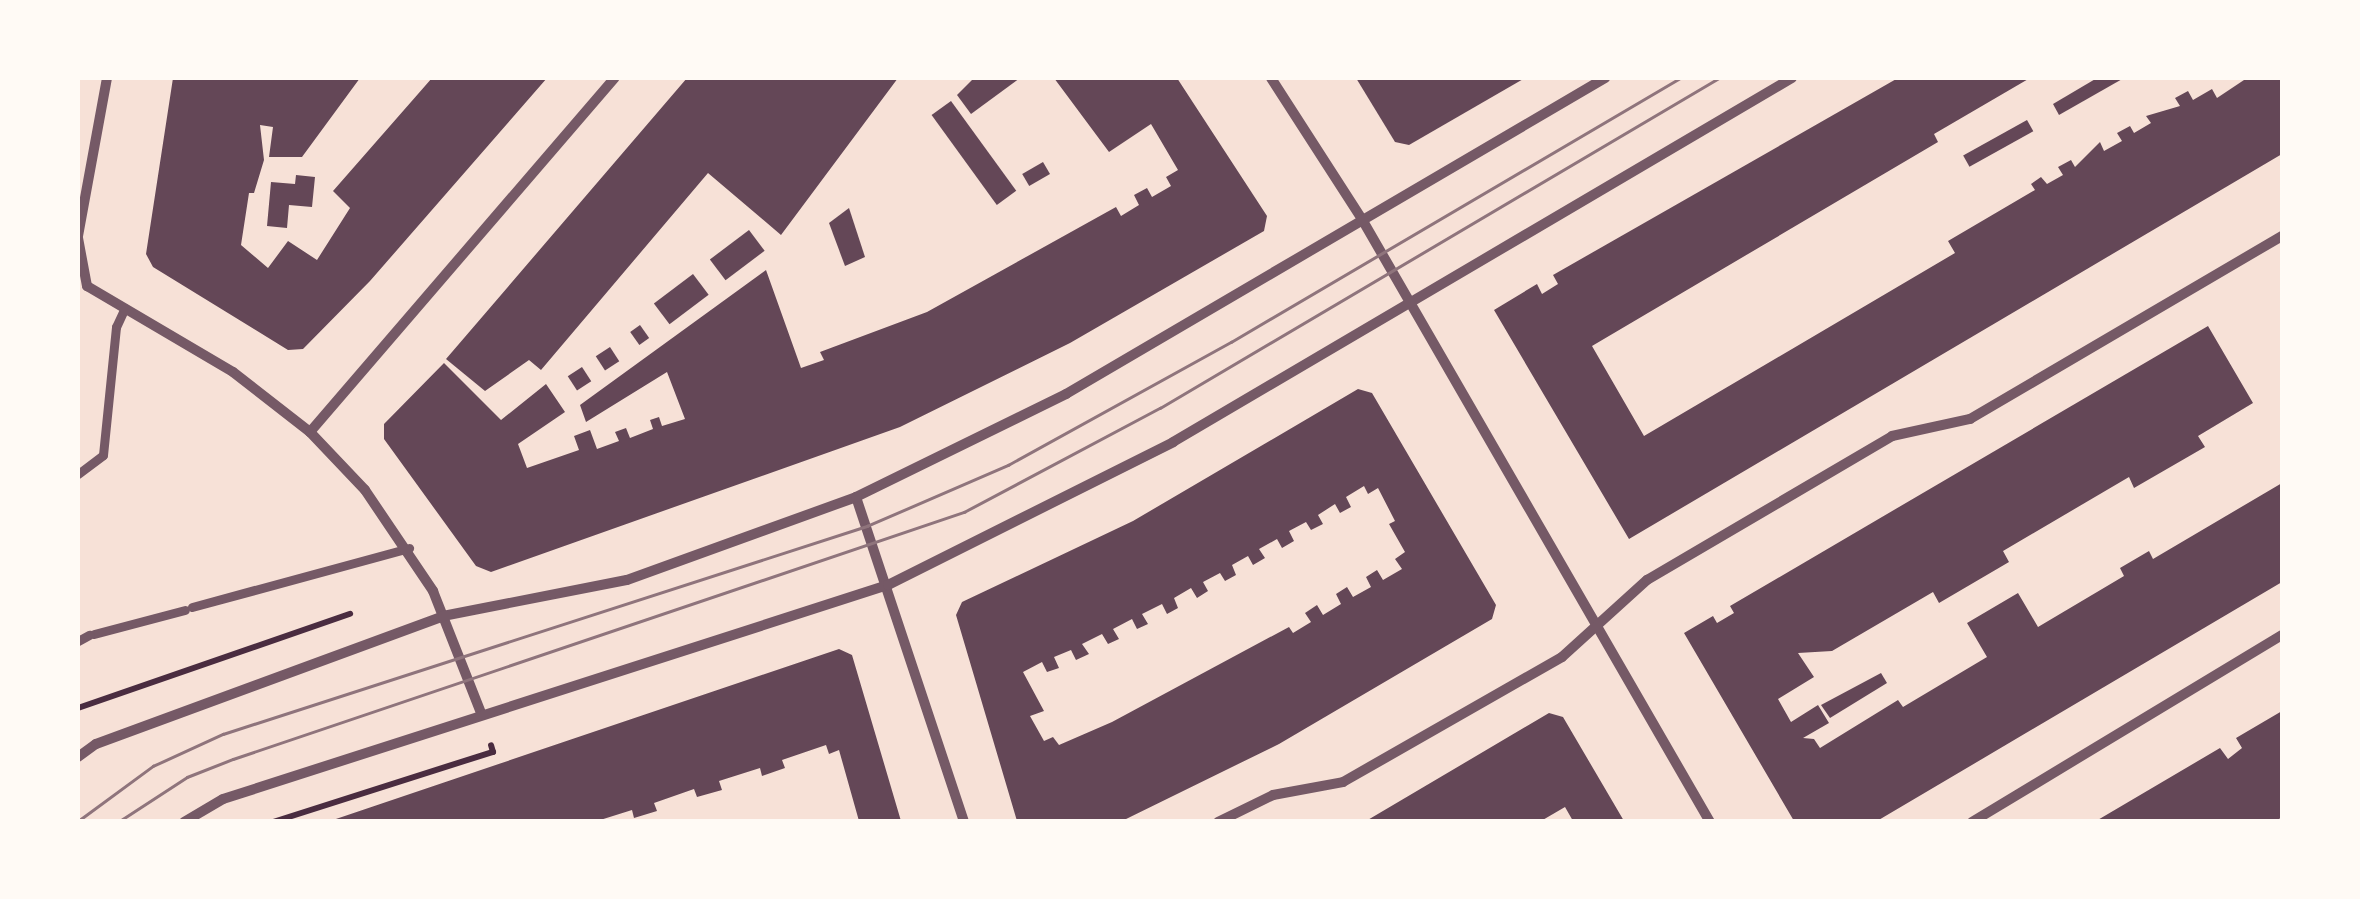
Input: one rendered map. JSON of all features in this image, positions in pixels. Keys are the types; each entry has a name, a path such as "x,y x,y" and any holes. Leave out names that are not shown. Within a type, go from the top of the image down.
{"street":[{"path":"107,78 78,237 87,286 233,372 310,432 410,548 433,591 480,712"},
{"path":"310,432 616,78"},
{"path":"1271,78 1364,221 1710,822"},
{"path":"78,757 96,744 443,616 627,580 856,497 1066,394 1605,78"},
{"path":"184,822 222,799 480,712 888,585 1090,487 1792,78"},
{"path":"1218,822 1274,794 1344,782 1562,657 1594,622 1647,580 1892,436 1970,419 2282,236"},
{"path":"78,474 103,455 116,327 125,308"},
{"path":"856,497 964,822"},
{"path":"78,641 410,548"},
{"path":"1972,822 2282,635"}],"path":[{"path":"78,708 365,610"}],"building":[{"path":"173,78 360,78 302,157 269,157 273,127 260,125 264,160 254,193 249,193 241,245 268,268 288,241 317,260 350,208 333,191 432,78 547,78 370,281 303,349 288,350 153,267 146,254"},
{"path":"687,78 898,78 781,235 708,173 541,370 529,360 485,391 446,359"},
{"path":"974,78 1020,78 971,114 957,95"},
{"path":"1054,78 1177,78 1267,216 1264,231 1070,343 900,427 491,572 476,566 384,439 384,424 444,363 501,420 546,384 565,412 518,444 527,468 579,450 574,436 590,430 597,449 619,441 615,432 626,428 630,438 653,429 650,420 659,417 662,426 685,419 667,372 586,422 580,405 766,270 801,368 824,360 820,352 927,312 1116,207 1121,216 1139,205 1134,195 1147,188 1152,197 1171,186 1166,177 1178,170 1151,124 1109,152"},
{"path":"1356,78 1525,78 1409,145 1395,142"},
{"path":"1898,78 2030,78 1934,134 1938,142 1592,346 1644,436 1955,253 1948,241 2035,190 2031,184 2041,177 2047,184 2063,175 2058,167 2071,160 2075,167 2100,142 2104,151 2122,141 2117,133 2130,126 2134,133 2151,123 2146,116 2180,106 2175,98 2188,91 2193,100 2212,89 2217,98 2247,78 2282,78 2282,154 1629,539 1494,310 1537,284 1542,294 1558,284 1553,275"},
{"path":"2097,78 2124,78 2059,115 2053,104"},
{"path":"951,101 1016,191 997,205 932,115"},
{"path":"2027,120 2033,131 1969,167 1963,155"},
{"path":"1043,162 1050,174 1029,186 1022,174"},
{"path":"296,175 315,177 312,207 289,205 287,228 267,226 271,182 295,184"},
{"path":"849,208 865,257 845,266 829,223"},
{"path":"749,230 765,251 726,280 710,259"},
{"path":"693,274 709,295 670,324 654,303"},
{"path":"640,325 649,338 639,345 630,332"},
{"path":"2208,326 2253,403 2198,436 2205,447 2134,488 2129,477 2003,551 2009,562 1939,603 1933,592 1832,651 1798,653 1814,677 1778,699 1791,722 1818,705 1829,723 1803,738 1814,739 1820,748 1898,700 1903,707 1987,657 1967,623 2018,593 2038,627 2124,576 2120,568 2149,551 2153,559 2282,483 2282,582 1877,821 1794,821 1684,633 1713,616 1717,623 1734,613 1730,606"},
{"path":"610,347 619,361 605,371 596,356"},
{"path":"582,367 591,381 577,391 568,376"},
{"path":"1358,389 1372,393 1496,605 1492,619 1279,744 1122,821 1017,821 956,615 962,602 1133,521","holes":["1364,486 1368,494 1378,488 1395,521 1389,524 1405,552 1395,559 1402,569 1383,580 1377,570 1366,577 1371,587 1353,597 1347,587 1336,594 1341,604 1323,615 1317,605 1305,613 1311,622 1293,633 1289,627 1112,722 1059,745 1053,737 1044,741 1030,716 1044,711 1023,672 1042,662 1047,672 1059,668 1054,657 1071,650 1076,660 1089,654 1082,644 1102,634 1108,644 1119,639 1113,629 1132,619 1137,629 1148,624 1142,614 1162,604 1167,614 1178,608 1174,598 1191,588 1197,598 1208,591 1203,582 1220,573 1225,581 1236,575 1232,565 1248,556 1253,565 1265,558 1259,549 1277,539 1282,548 1294,541 1289,531 1306,522 1311,530 1323,524 1318,515 1335,504 1340,513 1351,507 1346,497"]},
{"path":"839,649 852,655 901,821 859,821 839,750 829,754 826,745 782,760 785,768 762,776 760,768 719,781 722,790 697,797 694,789 654,803 657,811 634,818 632,810 597,821 330,821"},
{"path":"1881,673 1887,683 1830,718 1821,705"},
{"path":"2282,711 2282,817 2276,821 2096,821 2220,748 2228,759 2242,748 2236,738"},
{"path":"1549,713 1563,717 1624,821 1573,821 1565,807 1541,821 1366,821"}],"tram line":[{"path":"78,821 153,766 223,734 867,526 1008,465 1231,342 1680,78"},
{"path":"118,822 187,777 233,759 964,512 1160,408 1719,78"}]}
